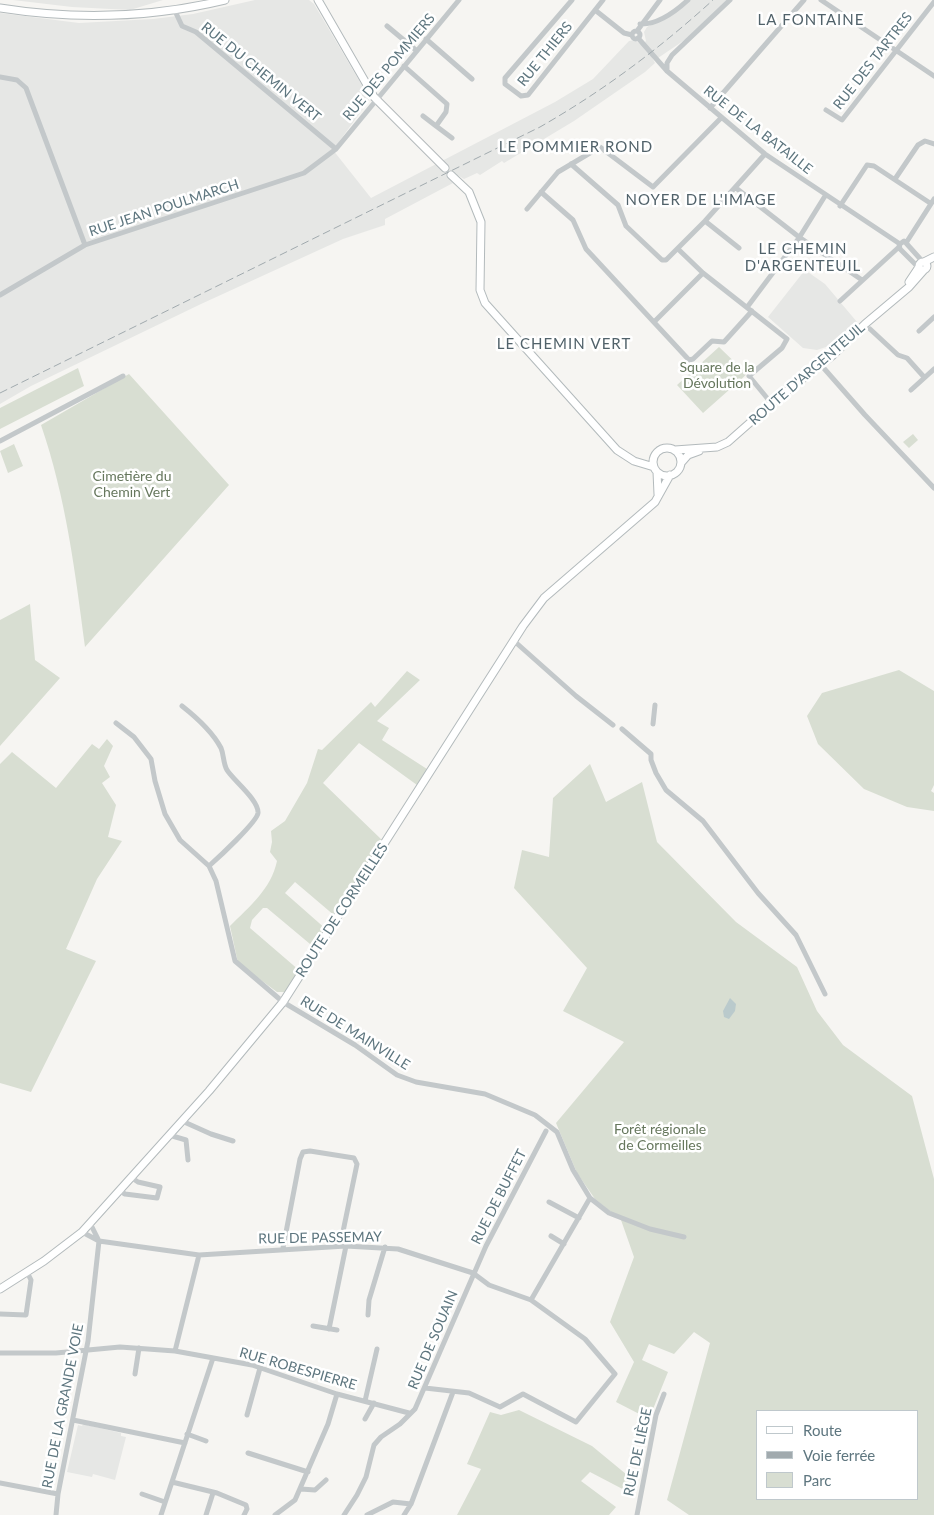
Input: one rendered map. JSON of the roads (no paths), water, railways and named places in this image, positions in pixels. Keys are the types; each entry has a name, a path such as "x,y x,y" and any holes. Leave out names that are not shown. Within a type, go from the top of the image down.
{"main road":[{"path":"0,8 72,16 134,15 175,11 225,0"},
{"path":"318,0 377,100 445,168"},
{"path":"324,0 326,13"},
{"path":"452,175 469,192 481,222 480,290 482,299 617,450 631,459 670,475"},
{"path":"923,266 934,257"},
{"name":"ROUTE D'ARGENTEUIL","path":"675,450 724,445 821,365 905,289 923,266 934,261"},
{"path":"631,459 647,458 665,448 675,450 680,456 681,463 678,470 670,475 654,503"},
{"name":"ROUTE D'ARGENTEUIL","path":"681,463 688,455 704,448"},
{"path":"654,503 659,487 656,454"},
{"name":"ROUTE DE CORMEILLES","path":"0,1289 27,1272 82,1232 90,1224 170,1135 283,1002 512,640 544,598 654,503"}],"street":[{"name":"RUE DES POMMIERS","path":"336,149 459,0"},
{"name":"RUE THIERS","path":"572,0 505,78 505,84 523,97 528,95 603,0"},
{"path":"595,10 624,33 634,33 660,0"},
{"path":"640,24 649,24 660,20 688,0"},
{"path":"666,71 667,63 672,55 730,0"},
{"path":"710,108 804,0"},
{"path":"821,0 934,76"},
{"name":"RUE DES TARTRES","path":"826,110 842,120 934,2"},
{"name":"RUE DU CHEMIN VERT","path":"175,11 182,26 202,36 336,149"},
{"path":"387,26 417,51"},
{"name":"RUE DE LA BATAILLE","path":"634,33 634,38 638,38 666,71 765,154 899,246 917,266 923,266"},
{"path":"426,39 472,79"},
{"path":"404,66 447,104 446,112 436,126"},
{"path":"0,77 17,80 26,88 85,245"},
{"path":"423,116 452,138"},
{"path":"527,209 558,172 600,147 653,187 722,118"},
{"path":"895,179 918,145 926,141 934,144"},
{"name":"RUE JEAN POULMARCH","path":"0,295 85,245 296,177 336,149"},
{"path":"571,164 618,205 626,226 657,258 666,260 736,188 765,154"},
{"path":"840,206 867,165 874,166 932,201 906,243"},
{"path":"736,188 799,237 862,280"},
{"path":"541,192 573,220 586,249 689,360 693,360 712,341 724,342 750,309 826,196"},
{"path":"705,221 739,248"},
{"path":"840,301 904,241 906,243"},
{"path":"906,243 923,266"},
{"path":"678,249 703,273 787,339 784,346 749,376 772,404"},
{"path":"654,322 703,273"},
{"path":"919,331 934,317"},
{"path":"870,329 898,355 906,358 924,377"},
{"path":"821,365 889,442 934,488"},
{"path":"910,390 934,369"},
{"path":"0,441 123,376"},
{"path":"512,640 576,696 613,725"},
{"path":"653,724 656,705"},
{"path":"116,723 134,737 151,759 165,814 180,840 209,866 244,832 257,815 258,810 249,794 226,768 220,748 197,719 182,706"},
{"path":"622,730 651,754 654,766 666,790 703,821 758,893 796,935 825,994"},
{"name":"RUE DE MAINVILLE","path":"209,866 216,881 235,961 283,1002 355,1046 397,1075 416,1082 485,1094 535,1115 557,1132 573,1170 590,1198 609,1213 650,1229 684,1237"},
{"path":"182,1121 211,1134 233,1140"},
{"name":"RUE DE BUFFET","path":"473,1274 546,1131"},
{"path":"170,1135 186,1140 188,1160"},
{"path":"283,1248 300,1159 303,1152 310,1151 354,1158 357,1164 330,1329"},
{"path":"120,1191 125,1194 157,1198 160,1187 138,1182 132,1178"},
{"path":"532,1300 590,1198"},
{"path":"549,1202 579,1218"},
{"path":"90,1224 99,1241"},
{"path":"82,1232 99,1241"},
{"path":"550,1236 564,1244"},
{"name":"RUE DE PASSEMAY","path":"99,1241 199,1255 283,1248 343,1246 398,1249 473,1274 489,1285 532,1300 585,1339 615,1374 576,1422 523,1394 500,1407 469,1393 453,1392"},
{"name":"RUE DE LA GRANDE VOIE","path":"56,1515 58,1494 86,1351 99,1241"},
{"path":"368,1315 369,1300 385,1247"},
{"path":"175,1351 199,1255"},
{"path":"0,1314 26,1315 31,1280 27,1272"},
{"name":"RUE DE SOUAIN","path":"344,1515 366,1477 374,1445 415,1409 473,1274"},
{"path":"313,1326 337,1330"},
{"name":"RUE ROBESPIERRE","path":"0,1353 86,1351 120,1347 175,1351 260,1368 337,1394 409,1413"},
{"path":"135,1374 139,1348"},
{"path":"365,1401 377,1349"},
{"path":"161,1515 212,1358"},
{"path":"247,1415 260,1368"},
{"path":"404,1515 411,1504 453,1392 425,1388"},
{"path":"275,1515 296,1500 337,1394"},
{"name":"RUE DE LIÈGE","path":"637,1515 656,1415 664,1394"},
{"path":"365,1419 374,1403"},
{"path":"73,1420 185,1443"},
{"path":"187,1434 206,1441"},
{"path":"248,1453 308,1472"},
{"path":"301,1489 315,1490 326,1480"},
{"path":"172,1482 232,1498 246,1505 244,1515"},
{"path":"0,1483 58,1494"},
{"path":"206,1515 213,1493"},
{"path":"142,1494 165,1502"},
{"path":"367,1515 393,1502 411,1504"}],"railway":[{"path":"0,393 540,127 586,99 630,68 713,0"}],"district":[{"name":"LA FONTAINE","path":"811,20"},
{"name":"LE POMMIER ROND","path":"576,147"},
{"name":"NOYER DE L'IMAGE","path":"701,200"},
{"name":"LE CHEMIN D'ARGENTEUIL","path":"803,258"},
{"name":"LE CHEMIN VERT","path":"564,344"}],"park label":[{"name":"Square de la Dévolution","path":"717,376"},
{"name":"Cimetière du Chemin Vert","path":"132,484"},
{"name":"Forêt régionale de Cormeilles","path":"660,1138"}]}
